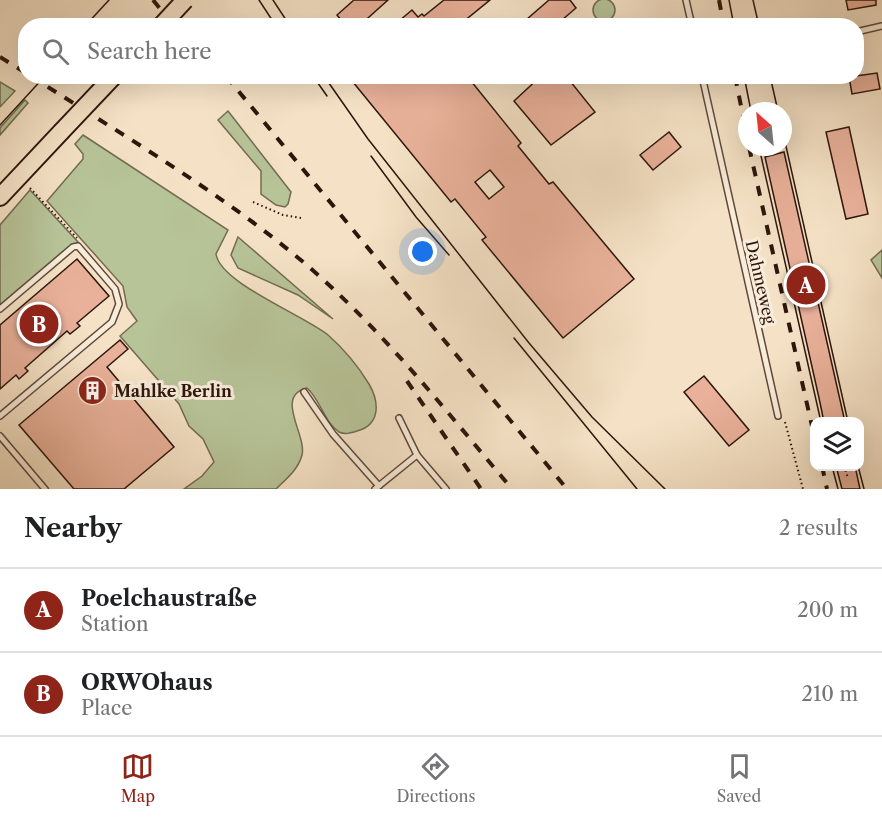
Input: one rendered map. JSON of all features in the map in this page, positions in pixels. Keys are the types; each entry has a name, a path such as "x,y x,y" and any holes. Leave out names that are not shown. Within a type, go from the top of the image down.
{"main road":[{"path":"169,18 186,0"},
{"path":"0,197 106,84"}],"lane":[{"path":"686,0 690,18"},
{"path":"864,30 882,26"},
{"name":"Dahmeweg","path":"704,84 778,416"},
{"path":"0,309 73,247 78,246 115,289 118,304 112,322 0,416"},
{"path":"304,392 333,434 377,488 417,455"},
{"path":"399,418 417,455 446,489"},
{"path":"0,436 45,489"}],"path":[{"path":"31,188 79,240 78,246"},
{"path":"253,202 283,215 301,218"},
{"path":"778,416 786,423 803,489"},
{"path":"846,471 848,478"}],"green space":[{"path":"604,-1 612,2 614,6 612,18 596,18 593,10 596,2"},
{"path":"0,82 15,91 0,107"},
{"path":"25,100 28,103 0,135 0,128"},
{"path":"228,111 291,192 285,207 276,205 261,194 261,171 218,120"},
{"path":"83,135 228,230 216,254 221,265 247,287 316,327 340,346 373,391 376,412 370,424 346,434 339,432 307,388 298,392 293,399 292,407 302,455 295,470 276,489 184,489 202,476 214,462 203,439 189,426 179,404 120,336 137,321 127,307 123,286 47,201 83,159 83,154 75,144"},
{"path":"30,190 78,242 0,307 0,225"},
{"path":"238,237 333,319 298,295 238,268 231,255"},
{"path":"882,250 882,278 871,260"}],"building":[{"path":"354,0 388,0 368,18 339,18 337,15"},
{"path":"444,0 490,0 468,18 402,18 412,10 418,17 422,14 424,16"},
{"path":"549,0 570,0 576,8 564,18 528,18"},
{"path":"846,0 876,0 876,5 848,10"},
{"path":"877,73 880,89 852,94 850,84 864,84 864,75"},
{"path":"355,84 473,84 521,143 518,146 549,184 553,182 634,279 563,338 482,240 486,237 455,199 451,202","holes":["490,170 504,187 489,199 475,182"]},
{"path":"532,84 572,84 595,112 551,145 514,101"},
{"path":"849,127 868,214 846,219 826,132"},
{"path":"669,132 681,147 653,170 640,155"},
{"path":"785,156 844,417 823,417 765,157"},
{"path":"77,259 109,296 77,323 80,326 70,334 67,331 25,368 28,371 19,379 16,375 0,389 0,325"},
{"name":"Mahlke Berlin","path":"120,340 128,349 107,367 174,447 124,489 74,489 19,425"},
{"path":"704,376 749,430 729,446 684,392"},
{"path":"837,471 856,471 860,489 842,489"}],"tram line":[{"path":"92,18 109,0"},
{"path":"259,0 271,18"},
{"path":"273,0 285,18"},
{"path":"729,0 732,18"},
{"path":"753,0 757,18"},
{"path":"0,125 38,84"},
{"path":"319,84 327,96"},
{"path":"330,84 368,139 529,343 592,417 665,489"},
{"path":"746,84 749,102"},
{"path":"772,84 776,102"},
{"path":"371,156 416,217 449,255"},
{"path":"761,156 820,417"},
{"path":"788,156 847,417"},
{"path":"514,338 637,489"},
{"path":"833,471 838,489"},
{"path":"859,471 864,489"}],"railway":[{"path":"153,0 168,18"},
{"path":"719,0 722,18"},
{"path":"0,57 18,68"},
{"path":"44,84 243,215 309,267 337,292 389,346 512,489"},
{"path":"233,84 567,489"},
{"path":"737,84 740,102"},
{"path":"751,156 810,417"},
{"path":"407,381 481,489"},
{"path":"823,471 827,489"}],"place":[{"name":"Poelchaustraße","path":"806,285"},
{"name":"ORWOhaus","path":"39,324"},
{"name":"Mahlke Berlin","path":"93,391"}]}
